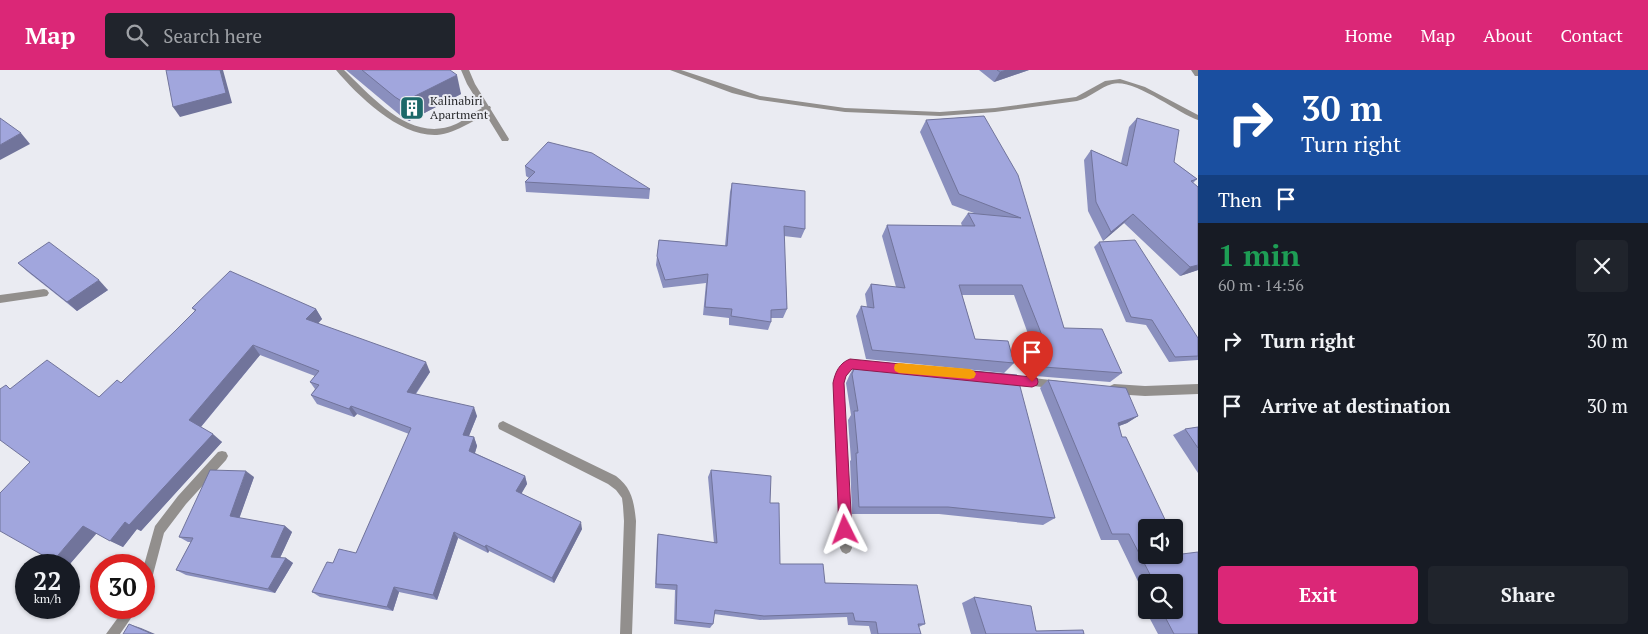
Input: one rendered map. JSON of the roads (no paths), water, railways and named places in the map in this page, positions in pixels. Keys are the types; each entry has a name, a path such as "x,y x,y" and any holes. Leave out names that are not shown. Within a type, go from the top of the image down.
{"street":[{"path":"340,70 368,96 403,124 432,133 456,127 474,118 487,108"},
{"path":"465,70 471,84 505,139"},
{"path":"674,70 760,98 845,110 940,114 995,110 1077,99 1087,96 1113,80 1134,84 1198,118"},
{"path":"1195,70 1198,74"},
{"path":"0,299 44,293"},
{"path":"846,548 839,383 841,374 850,364 879,366"},
{"path":"994,377 1071,386"},
{"path":"1098,388 1145,391 1198,389"},
{"path":"503,426 612,480 620,486 627,496 630,521 626,634"},
{"path":"153,554 159,530 182,500 222,456"},
{"path":"112,634 124,619"}],"place":[{"name":"Kalinabiri Apartment","path":"412,108"}]}
